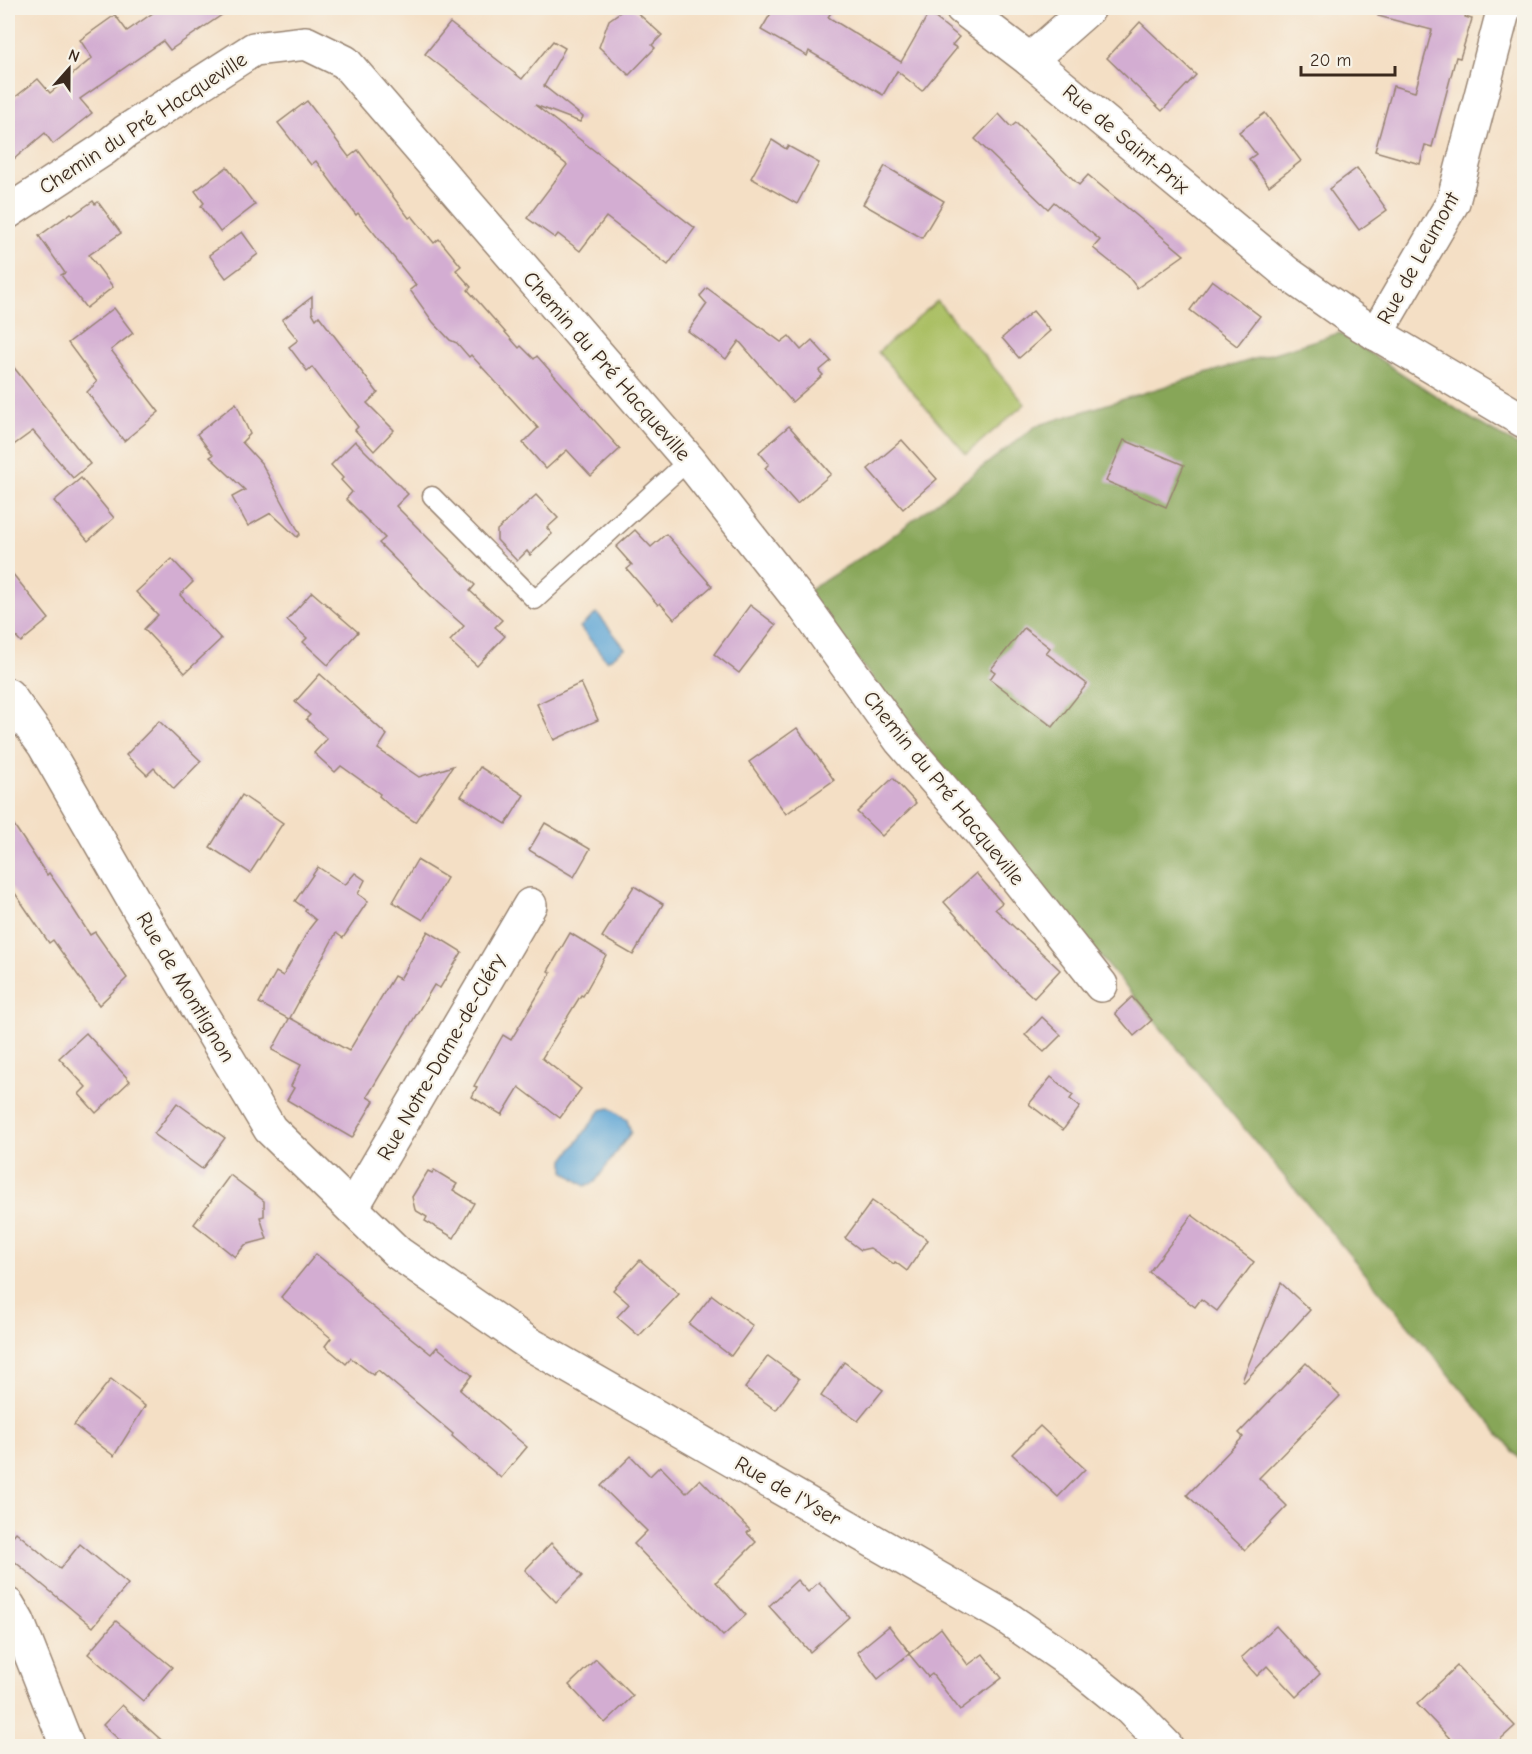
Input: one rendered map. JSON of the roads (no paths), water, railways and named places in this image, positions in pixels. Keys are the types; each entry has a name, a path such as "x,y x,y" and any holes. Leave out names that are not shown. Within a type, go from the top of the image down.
{"street":[{"name":"Rue de Saint-Prix","path":"962,8 1030,60 1287,273 1354,321 1524,421"},
{"path":"1030,60 1086,8"},
{"name":"Rue de Leumont","path":"1376,334 1453,202 1504,8"},
{"name":"Chemin du Pré Hacqueville","path":"8,212 104,149 125,132 254,50 306,43 345,62 689,460 801,602 901,741 981,833 1101,985"},
{"name":"Rue de Montlignon","path":"8,695 45,745 138,908 270,1129 398,1252"},
{"name":"Rue Notre-Dame-de-Cléry","path":"352,1208 530,905"},
{"name":"Rue de l'Yser","path":"398,1252 528,1343 1004,1616 1078,1667 1130,1709 1166,1746"},
{"path":"8,1605 18,1622 67,1746"}],"lane":[{"path":"432,496 535,600 689,460"}],"water":[{"path":"597,613 625,648 607,661 580,627"},
{"path":"610,1108 627,1120 631,1132 595,1182 585,1186 564,1171 564,1160 601,1110"}]}
